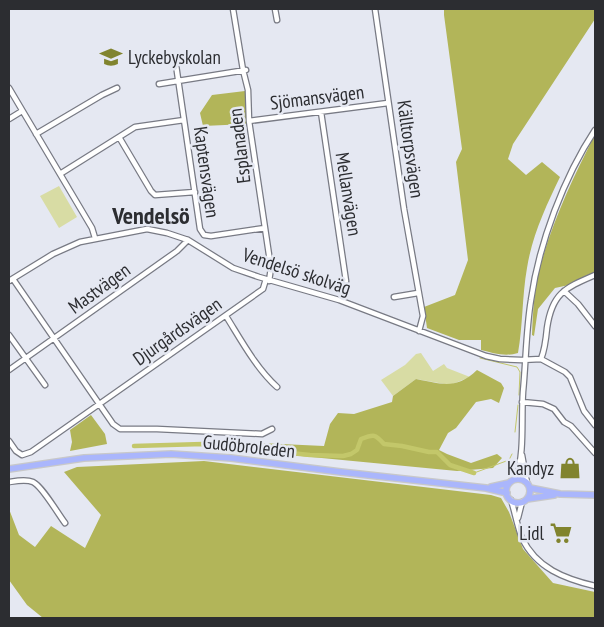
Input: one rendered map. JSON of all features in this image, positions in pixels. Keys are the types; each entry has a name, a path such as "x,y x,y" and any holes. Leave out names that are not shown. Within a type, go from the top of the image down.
{"main road":[{"name":"Gudöbroleden","path":"9,470 84,458 171,454 231,458 486,488 507,493"},
{"path":"525,500 529,495 528,485 524,480 516,479 509,483 506,490 514,502 560,494 595,495"},
{"name":"Gudöbroleden","path":"486,488 509,483"},
{"path":"528,485 560,494"}],"street":[{"name":"Esplanaden","path":"233,9 248,90 249,121 271,268 268,280"},
{"path":"275,9 277,20"},
{"name":"Källtorpsvägen","path":"375,9 388,103 423,316 419,331"},
{"name":"Kaptensvägen","path":"176,65 200,229 204,235 211,236 265,228"},
{"path":"159,84 245,70"},
{"path":"9,88 92,228 95,238"},
{"path":"36,134 102,94 117,88"},
{"name":"Sjömansvägen","path":"249,121 388,103"},
{"path":"9,119 22,111"},
{"name":"Mellanvägen","path":"321,112 346,281"},
{"path":"60,174 135,127 184,120"},
{"path":"516,479 521,448 522,402 531,300 545,234 573,169 595,130"},
{"path":"120,137 151,191 156,194 195,192"},
{"name":"Vendelsö skolväg","path":"12,281 53,254 80,242 146,229 167,232 188,240 233,268 339,300 486,356 500,359 541,359"},
{"name":"Mastvägen","path":"9,370 177,251 188,240"},
{"path":"595,275 576,283 564,291 552,306 541,359 565,372 570,377 584,411 595,425"},
{"name":"Djurgårdsvägen","path":"9,441 16,451 22,455 31,452 226,316 263,289 268,280"},
{"path":"12,281 113,424 120,429 262,434 272,428"},
{"path":"564,291 578,304 595,326"},
{"path":"394,297 418,293"},
{"path":"226,316 269,380 277,387"},
{"path":"9,335 45,385"},
{"path":"565,372 569,366"},
{"path":"522,402 543,404 554,409 564,422 571,426 595,453"},
{"path":"571,426 576,424"},
{"path":"521,448 528,485"},
{"path":"9,482 20,480 32,482 44,493 64,523"},
{"path":"511,500 522,537 538,560 546,568 559,575 595,586"},
{"path":"518,519 525,500"}],"green space":[{"path":"59,186 77,217 59,228 40,196"},
{"path":"421,353 433,371 444,364 447,368 470,377 450,385 416,379 393,396 381,380 405,365 416,354"}],"shaded area":[{"path":"444,9 595,9 595,19 513,144 508,159 526,175 542,162 560,177 545,210 529,256 518,353 508,355 481,350 481,340 459,340 427,328 424,307 455,295 468,260 456,162 462,149"},
{"path":"245,91 247,124 203,126 200,113 212,95"},
{"path":"595,135 595,272 569,285 555,288 538,309 534,336 532,335 535,292 545,250 564,199"},
{"path":"477,370 501,383 504,388 499,403 491,399 476,402 456,428 448,433 439,450 471,463 497,454 502,458 493,468 457,471 228,449 215,441 324,446 330,424 338,413 354,414 392,402 393,396 416,379 441,384 455,383 462,381"},
{"path":"91,415 105,434 107,444 70,451 72,442 70,430"},
{"path":"204,461 491,495 501,498 509,512 523,549 553,583 595,592 595,618 43,618 27,605 9,580 9,509 19,535 35,547 51,526 85,548 101,515 64,472 77,467"}],"waterway":[{"path":"480,358 517,367 520,372 519,395"},
{"path":"515,432 518,405"},
{"path":"134,446 203,444 310,455 343,456 357,450 361,439 374,436 384,444 437,452 450,465 474,473"},
{"path":"474,473 509,460 512,454"}],"place":[{"name":"Lyckebyskolan","path":"111,57"},
{"name":"Kandyz","path":"570,468"},
{"name":"Lidl","path":"561,533"}],"district":[{"name":"Vendelsö","path":"151,215"}]}
